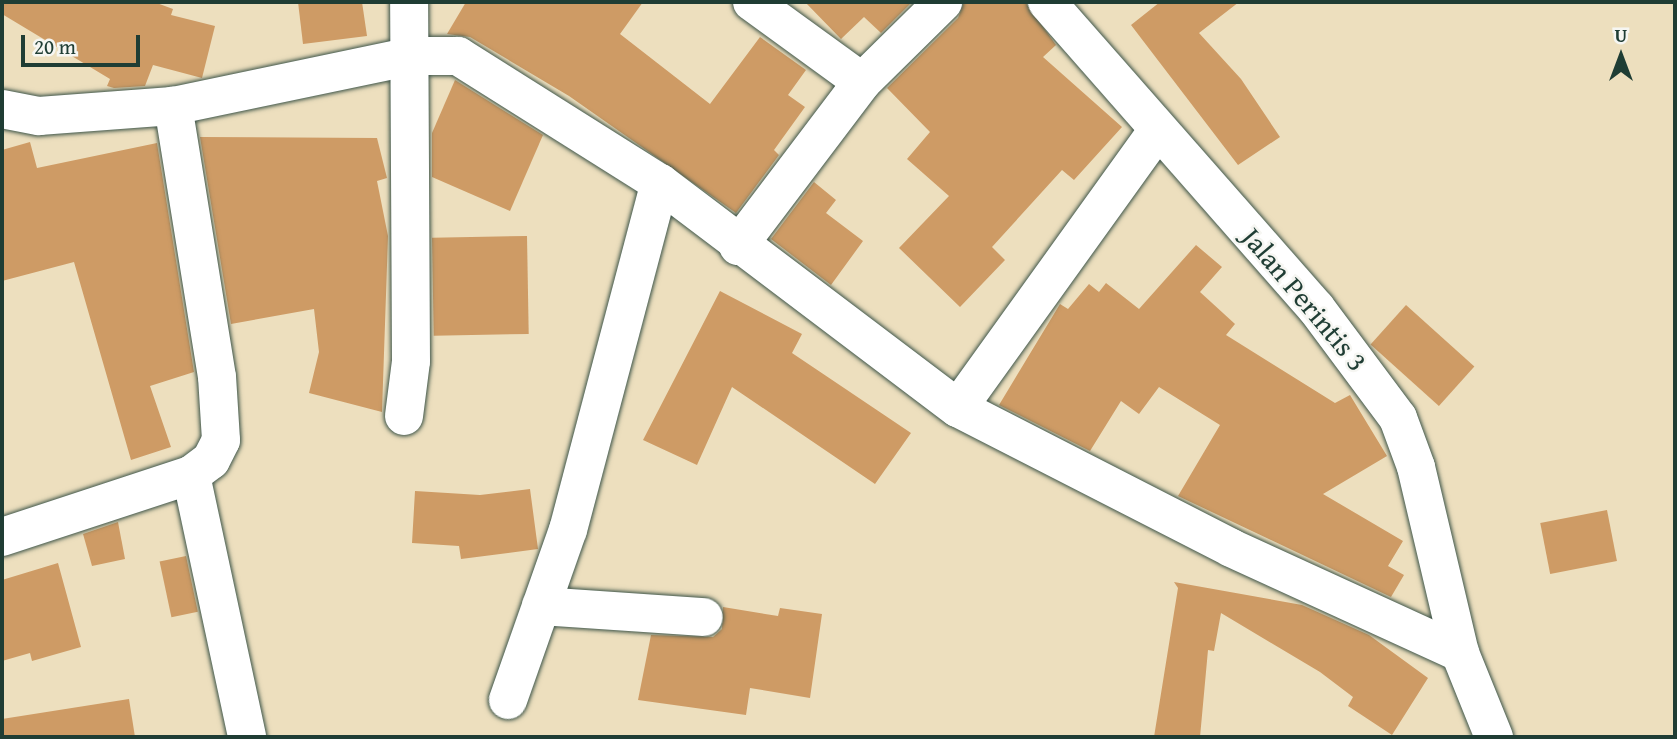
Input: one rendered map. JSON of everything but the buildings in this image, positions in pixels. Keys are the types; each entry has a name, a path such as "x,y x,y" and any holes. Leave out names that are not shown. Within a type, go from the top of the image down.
{"street":[{"path":"404,416 411,361 412,56 409,2"},
{"path":"752,2 862,82"},
{"path":"738,246 862,82 943,2"},
{"name":"Jalan Perintis 3","path":"1047,2 1316,309 1398,418 1416,467 1460,653 1494,737"},
{"path":"2,109 39,116 173,106 412,56 458,56 660,183 738,246 958,408 1266,565 1460,653"},
{"path":"2,535 191,475 211,460 221,440 220,408 173,106"},
{"path":"958,408 1158,131"},
{"path":"508,700 568,530 660,183"},
{"path":"191,475 247,737"},
{"path":"541,606 704,617"}]}
